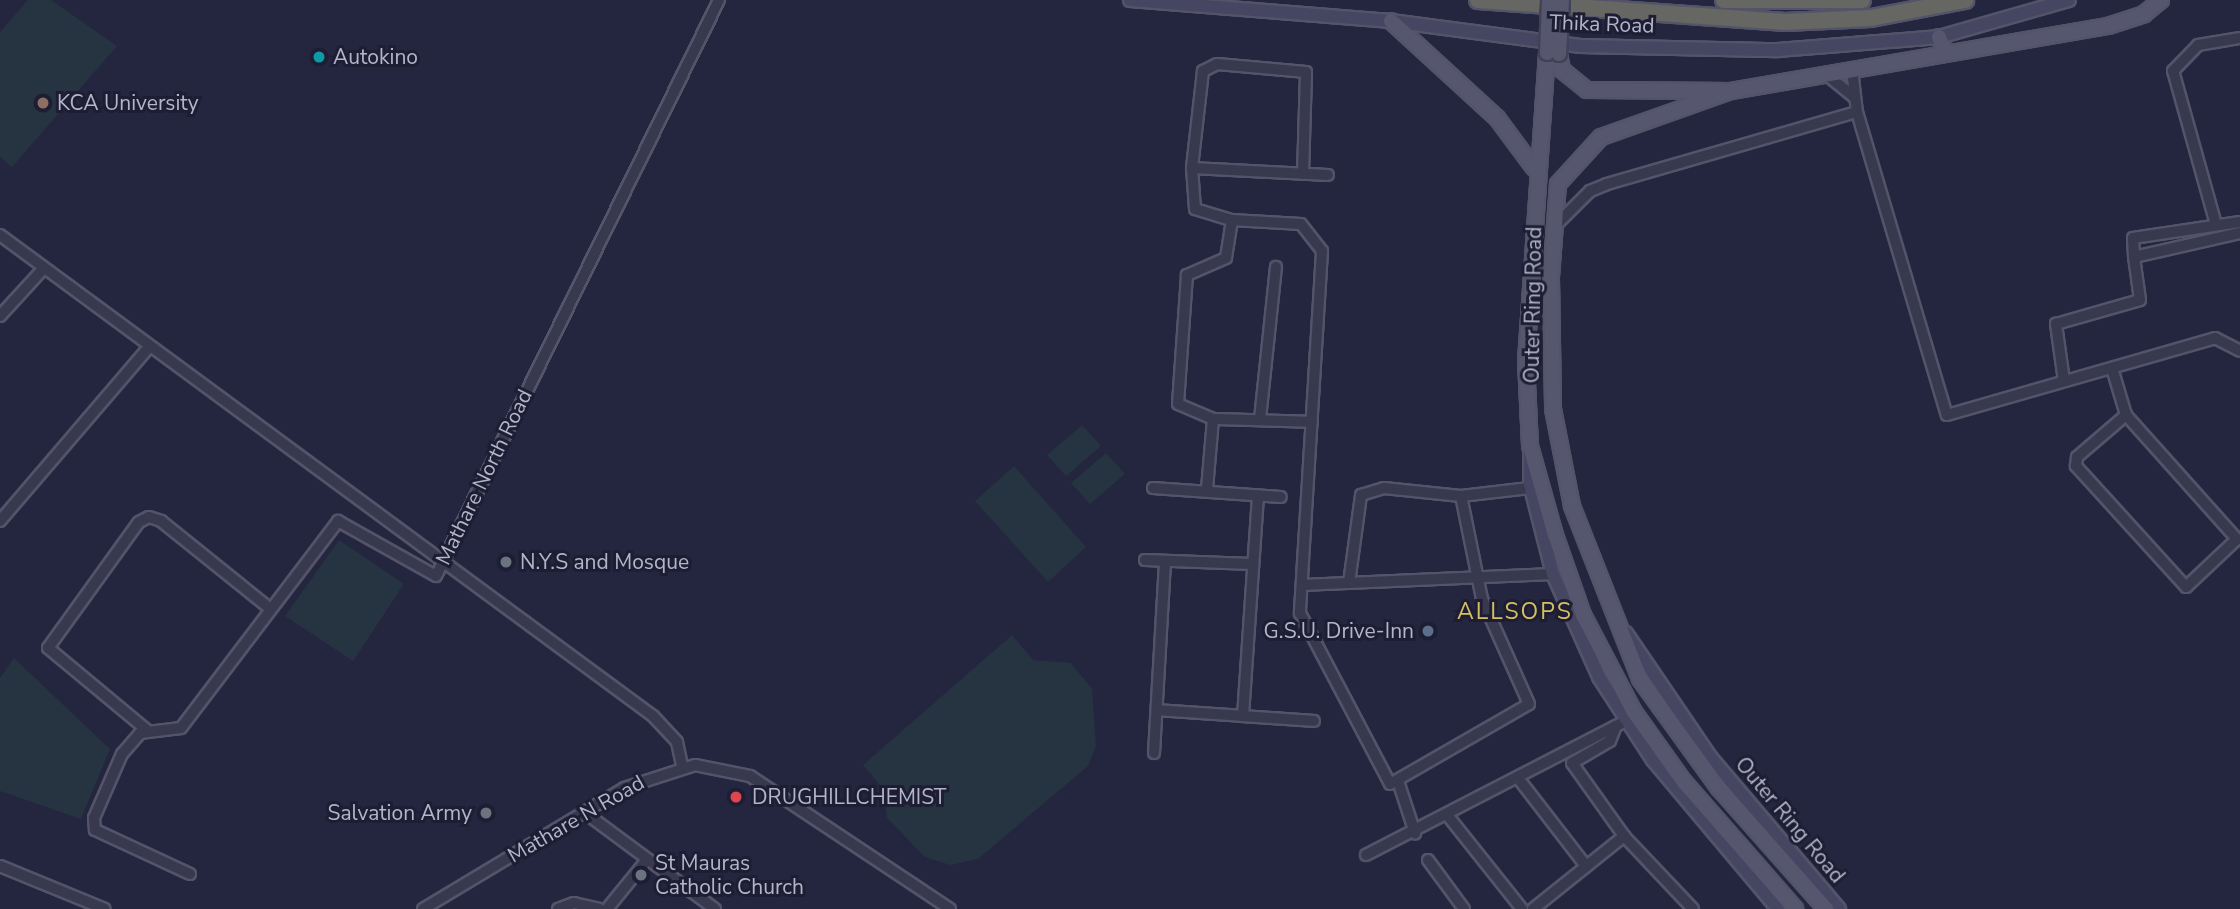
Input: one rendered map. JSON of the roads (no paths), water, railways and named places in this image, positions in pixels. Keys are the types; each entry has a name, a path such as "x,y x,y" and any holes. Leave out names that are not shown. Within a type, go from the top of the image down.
{"highway":[{"name":"Thika Road","path":"1478,0 1811,22 1965,0"},
{"path":"1724,0 1863,0"}],"main road":[{"name":"Thika Road","path":"1130,0 1391,20 1580,46 1843,49 1939,37 2069,0"},
{"name":"Outer Ring Road","path":"1549,0 1553,54 1573,82 1600,92 1731,91"},
{"name":"Outer Ring Road","path":"1562,0 1534,167 1526,361 1530,488 1553,574 1583,648 1621,724 1778,909"},
{"path":"1731,91 2144,14 2161,0"},
{"path":"1391,20 1497,118 1534,167"},
{"path":"1939,37 1945,52"},
{"name":"Outer Ring Road","path":"1731,91 1619,128 1588,147 1558,184 1550,345 1558,442 1572,506 1615,618 1656,705 1826,909"},
{"name":"Outer Ring Road","path":"1530,446 1566,572 1615,679 1684,782 1795,909"},
{"name":"Outer Ring Road","path":"1615,618 1711,758 1839,909"}],"street":[{"name":"Mathare North Road","path":"148,730 181,728 268,607 338,521 430,576 446,562 566,304 719,0"},
{"path":"2215,221 2173,71 2198,45 2240,38"},
{"path":"1303,174 1309,76 1292,67 1217,64 1203,71 1192,168 1195,209 1233,220 1301,224 1320,242 1302,585 1306,633 1386,779 1399,784"},
{"path":"1852,69 1857,112 1947,415 2215,338 2240,351"},
{"path":"1827,75 1854,97"},
{"path":"1554,228 1590,191 1857,112"},
{"path":"1192,168 1328,176"},
{"path":"1233,220 1226,258 1194,268 1185,282 1176,398 1187,413 1213,419 1312,422"},
{"path":"2064,382 2056,324 2140,300 2133,238 2215,221 2240,222"},
{"path":"2134,257 2240,233"},
{"path":"0,235 653,716 677,742 682,765 750,776 950,909"},
{"path":"1260,419 1276,267"},
{"path":"0,316 44,268"},
{"path":"0,521 149,347"},
{"path":"2112,368 2126,415 2237,539 2186,587 2076,466 2077,457 2126,415"},
{"path":"1207,489 1213,419"},
{"path":"1153,488 1207,489 1280,497"},
{"path":"1349,583 1361,495 1384,488 1461,496 1530,488"},
{"path":"1244,716 1258,496"},
{"path":"1399,784 1529,704 1476,579 1461,496"},
{"path":"190,874 111,842 93,824 122,754 148,730 48,648 139,522 149,517 161,521 268,607"},
{"path":"1145,560 1252,564"},
{"path":"1154,753 1165,561"},
{"path":"1302,585 1553,574"},
{"path":"1157,710 1314,721"},
{"path":"1366,855 1415,833 1621,724"},
{"path":"1621,724 1610,741 1572,763 1624,836 1693,909"},
{"name":"Mathare N Road","path":"424,909 584,812 682,765"},
{"path":"1518,778 1586,866"},
{"path":"1399,784 1415,833"},
{"path":"584,812 646,861 715,909"},
{"path":"1448,816 1522,909"},
{"path":"1533,909 1624,836"},
{"path":"1428,860 1464,909"},
{"path":"607,909 646,861"},
{"path":"0,866 105,909"},
{"path":"558,909 574,903 599,909"}],"place":[{"name":"Autokino","path":"319,57"},
{"name":"KCA University","path":"43,103"},
{"name":"N.Y.S and Mosque","path":"506,562"},
{"name":"G.S.U. Drive-Inn","path":"1428,631"},
{"name":"DRUGHILLCHEMIST","path":"736,797"},
{"name":"Salvation Army","path":"486,813"},
{"name":"St Mauras Catholic Church","path":"641,875"}],"district":[{"name":"ALLSOPS","path":"1515,612"}]}
